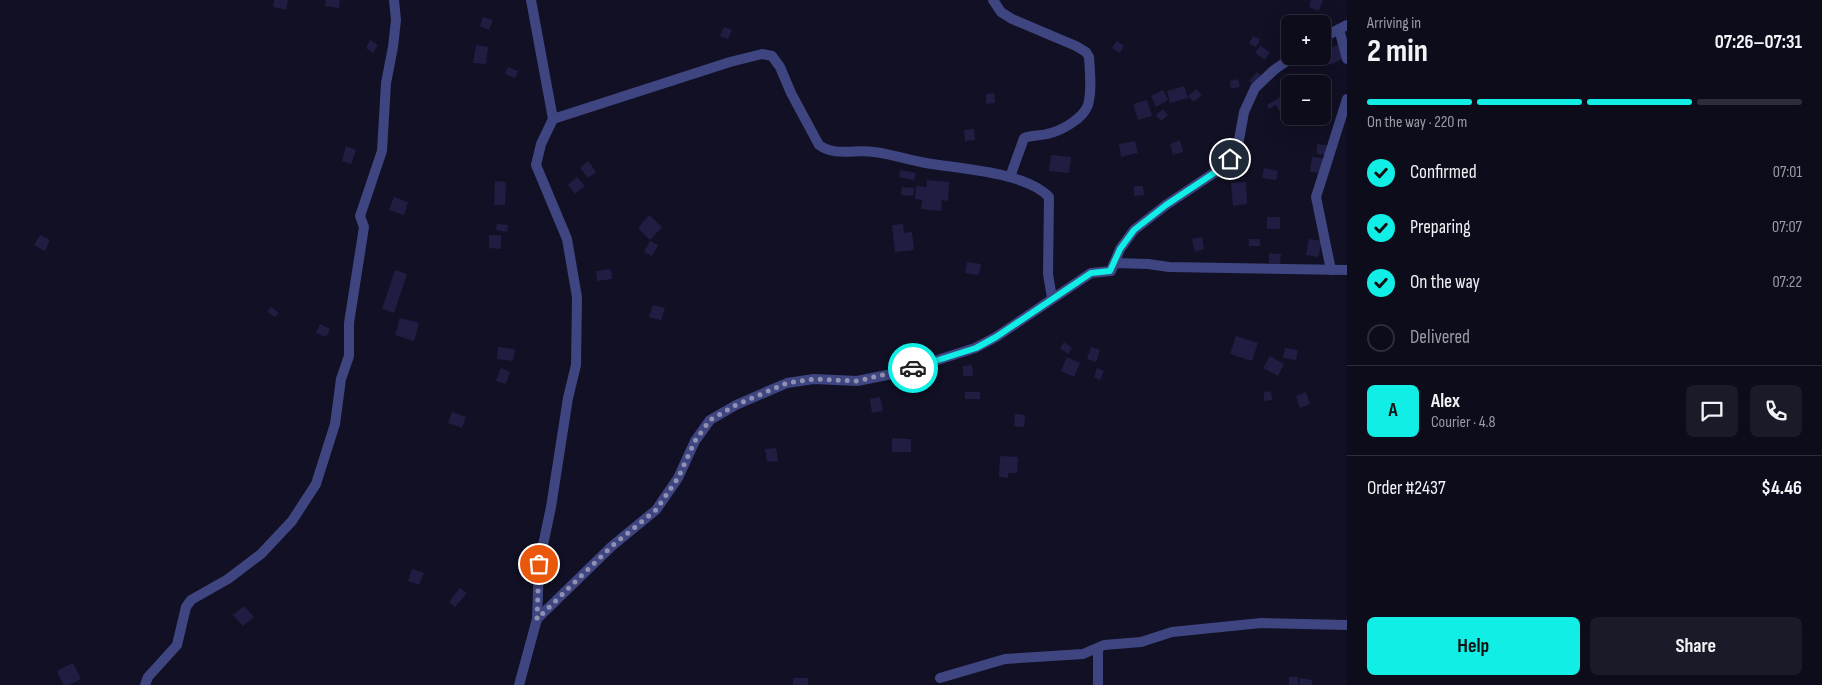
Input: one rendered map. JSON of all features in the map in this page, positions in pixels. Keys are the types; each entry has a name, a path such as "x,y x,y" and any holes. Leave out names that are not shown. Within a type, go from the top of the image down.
{"street":[{"path":"145,685 148,677 177,645 186,607 191,600 228,579 261,554 292,521 316,484 335,424 341,379 349,356 348,323 364,228 360,216 382,151 386,83 394,47 396,20 394,0"},
{"path":"519,685 537,619 539,564 551,507 568,398 576,364 577,297 567,240 536,165 541,144 554,119 531,0"},
{"path":"993,0 1000,12 1076,46 1086,52 1089,57 1088,100 1083,113 1070,124 1048,134 1030,135 1024,138 1010,177"},
{"path":"1331,33 1343,27 1347,59"},
{"path":"554,119 730,62 762,54 772,56 780,67 818,145 826,150 838,153 872,152 1010,177 1044,191 1049,197 1048,274 1052,298"},
{"path":"1110,271 1120,249 1134,230 1228,162 1237,151 1244,112 1255,88 1281,65"},
{"path":"1331,270 1316,197 1347,99"},
{"path":"1110,271 1114,263 1170,267 1347,270"},
{"path":"537,619 612,546 656,510 678,478 695,441 710,420 736,405 787,383 814,379 857,381 897,374 976,348 996,337 1091,273 1110,271"},
{"path":"940,678 1005,659 1083,654 1104,645 1141,642 1172,632 1261,624 1347,625"},
{"path":"1098,649 1098,685"}],"building":[{"path":"274,0 288,0 286,10 273,7"},
{"path":"326,0 340,0 339,8 325,6"},
{"path":"1311,0 1323,0 1319,11 1309,7"},
{"path":"483,17 493,20 489,30 480,26"},
{"path":"724,27 732,30 728,39 720,36"},
{"path":"1253,36 1260,39 1256,47 1249,44"},
{"path":"370,40 378,45 373,53 366,48"},
{"path":"1117,41 1124,46 1120,53 1112,48"},
{"path":"1339,44 1345,58 1331,64 1331,48"},
{"path":"476,45 488,47 486,64 473,63"},
{"path":"1260,46 1270,52 1265,60 1255,53"},
{"path":"508,67 518,71 515,78 505,74"},
{"path":"1257,72 1264,78 1257,88 1249,81"},
{"path":"1238,79 1240,87 1231,89 1230,81"},
{"path":"1184,86 1188,98 1170,103 1167,91"},
{"path":"1196,89 1202,95 1194,102 1188,96"},
{"path":"1163,90 1168,100 1156,107 1151,96"},
{"path":"994,93 995,103 986,104 986,94"},
{"path":"1281,96 1281,114 1276,105 1269,109 1267,105"},
{"path":"1147,100 1152,116 1138,120 1133,104"},
{"path":"1163,109 1168,115 1161,121 1156,115"},
{"path":"974,129 975,140 965,141 964,130"},
{"path":"1180,140 1183,152 1173,155 1170,144"},
{"path":"1135,141 1138,153 1121,157 1119,144"},
{"path":"1317,144 1327,145 1326,155 1317,154"},
{"path":"346,146 356,150 351,164 342,161"},
{"path":"1051,155 1071,157 1069,173 1049,171"},
{"path":"1312,157 1323,158 1321,173 1310,172"},
{"path":"588,161 596,172 588,178 580,168"},
{"path":"1264,168 1278,171 1276,180 1262,178"},
{"path":"900,170 916,173 914,180 899,177"},
{"path":"577,177 585,186 575,194 568,185"},
{"path":"927,180 949,182 948,201 942,200 941,211 921,209 922,200 915,199 916,186 926,187"},
{"path":"495,181 506,182 505,205 494,205"},
{"path":"1246,182 1247,204 1233,206 1231,183"},
{"path":"1134,186 1143,186 1144,195 1134,196"},
{"path":"902,187 914,188 913,196 901,195"},
{"path":"394,197 408,202 404,215 389,210"},
{"path":"649,215 662,227 650,240 638,228"},
{"path":"1267,217 1280,217 1280,229 1267,229"},
{"path":"497,224 508,225 507,232 496,230"},
{"path":"903,224 904,233 912,232 914,250 895,252 892,225"},
{"path":"40,235 50,240 45,251 34,245"},
{"path":"489,235 501,235 501,249 489,248"},
{"path":"1202,237 1204,249 1195,252 1192,239"},
{"path":"1249,239 1260,239 1260,246 1249,246"},
{"path":"1309,239 1322,241 1318,257 1306,255"},
{"path":"650,241 658,245 652,256 644,252"},
{"path":"1269,253 1281,254 1280,264 1269,263"},
{"path":"967,262 981,264 979,275 965,273"},
{"path":"611,269 612,279 597,281 596,271"},
{"path":"395,270 407,274 394,313 382,309"},
{"path":"653,305 665,308 661,320 649,317"},
{"path":"271,307 279,313 275,317 267,312"},
{"path":"400,318 419,323 414,341 395,335"},
{"path":"320,324 330,329 326,337 316,333"},
{"path":"1236,336 1258,343 1252,361 1230,354"},
{"path":"1064,342 1072,348 1068,354 1060,348"},
{"path":"498,347 515,349 513,361 497,359"},
{"path":"1091,347 1100,350 1096,362 1087,359"},
{"path":"1285,348 1298,350 1296,360 1283,358"},
{"path":"1270,356 1284,364 1278,376 1263,368"},
{"path":"1067,357 1080,363 1074,377 1061,371"},
{"path":"972,365 973,376 963,376 963,366"},
{"path":"501,368 510,372 506,384 496,381"},
{"path":"1097,368 1104,371 1100,380 1094,377"},
{"path":"1271,391 1272,400 1264,401 1264,392"},
{"path":"965,392 980,392 980,399 965,399"},
{"path":"1306,392 1310,404 1300,408 1296,396"},
{"path":"880,397 883,411 872,413 870,399"},
{"path":"452,412 466,417 462,428 448,423"},
{"path":"1015,414 1025,415 1024,427 1014,426"},
{"path":"892,438 911,439 911,452 892,452"},
{"path":"776,448 778,461 767,462 765,449"},
{"path":"1000,456 1018,457 1017,473 1008,473 1008,478 999,477"},
{"path":"412,569 424,573 419,585 408,581"},
{"path":"460,588 467,593 455,607 449,602"},
{"path":"244,606 254,617 243,626 233,615"},
{"path":"73,663 81,679 69,685 63,685 57,671"},
{"path":"1289,677 1298,677 1298,685 1289,685"},
{"path":"793,678 808,678 808,685 793,685"},
{"path":"1300,678 1312,680 1312,685 1299,685"}],"way so far":[{"path":"539,564 537,619 612,546 656,510 678,478 695,441 710,420 736,405 787,383 814,379 857,381 897,374 913,368"}],"route":[{"path":"913,368 976,348 996,337 1091,273 1110,271 1120,249 1134,230 1166,205 1223,167 1230,159"}]}
